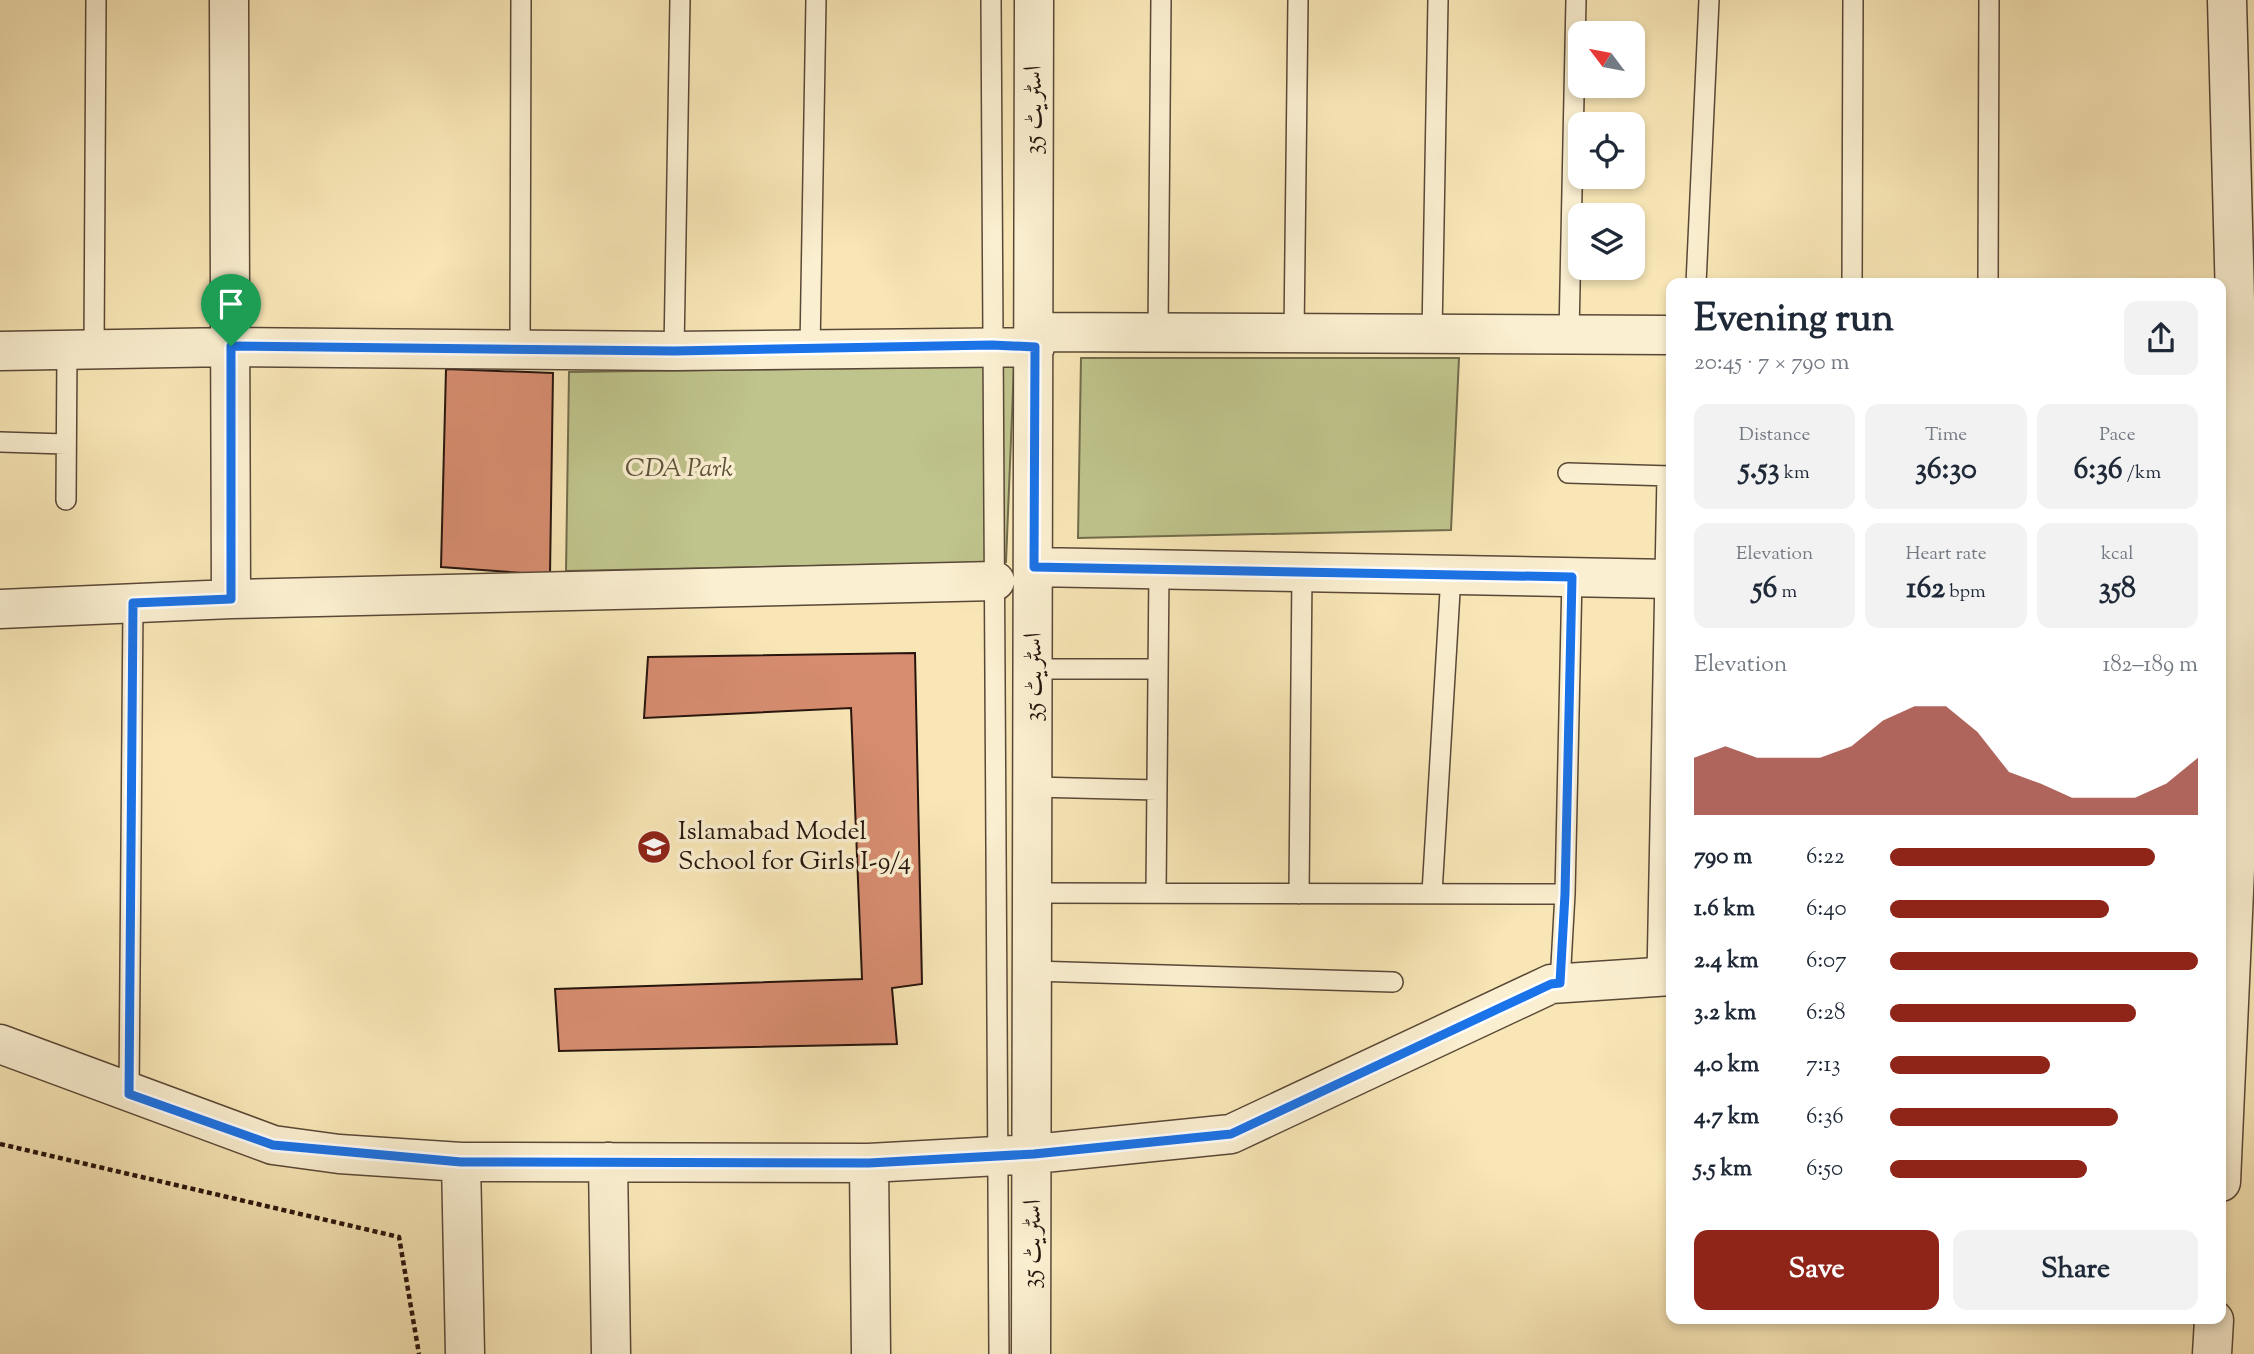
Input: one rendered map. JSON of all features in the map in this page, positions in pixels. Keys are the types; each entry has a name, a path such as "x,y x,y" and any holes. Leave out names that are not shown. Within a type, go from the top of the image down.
{"street":[{"path":"229,0 231,599"},
{"name":"اسٹریٹ 35","path":"1031,1354 1016,1155 1033,971 1034,0"},
{"path":"2226,974 2247,757 2229,578 2245,492 2228,337 2227,0"},
{"path":"0,351 231,346 674,351 810,349 992,345 1034,339 1158,332 1666,335"},
{"path":"1034,567 1666,579"},
{"path":"0,608 231,599 995,581"},
{"path":"0,1045 273,1145 461,1162 869,1163 1016,1155 1231,1134 1551,984 1664,976"},
{"path":"2226,988 2241,1048 2226,1148"},
{"path":"461,1162 465,1354"},
{"path":"608,1162 611,1354"},
{"path":"869,1163 871,1354"},
{"path":"2212,1354 2214,1324"}],"lane":[{"path":"66,500 65,444 80,349 96,0"},
{"path":"520,349 522,0"},
{"path":"674,351 680,0"},
{"path":"810,349 816,0"},
{"path":"991,0 995,581 1016,1155 999,1354"},
{"path":"1158,332 1161,0"},
{"path":"1294,333 1298,0"},
{"path":"1432,334 1438,0"},
{"path":"1569,334 1576,0"},
{"path":"1696,278 1709,0"},
{"path":"1852,278 1853,0"},
{"path":"1988,278 1989,0"},
{"path":"0,442 65,444"},
{"path":"1568,473 1666,476"},
{"path":"1156,893 1158,569"},
{"path":"1299,894 1301,572"},
{"path":"1432,893 1451,575"},
{"path":"1560,983 1565,894 1572,577"},
{"path":"129,1094 133,603"},
{"path":"1034,668 1158,669"},
{"path":"1664,976 1666,778"},
{"path":"1034,787 1157,790"},
{"path":"1034,893 1565,894"},
{"path":"1033,971 1393,982"}],"path":[{"path":"0,1144 398,1237 419,1354"}],"green space":[{"path":"1081,358 1459,358 1451,530 1078,538"},
{"name":"CDA Park","path":"1014,366 1006,562 566,571 569,372"}],"building":[{"path":"446,369 553,373 550,575 441,567"},
{"name":"Islamabad Model School for Girls I-9/4","path":"915,653 922,984 892,988 897,1044 559,1051 555,989 862,979 851,708 644,718 648,657"}],"place":[{"name":"Islamabad Model School for Girls I-9/4","path":"654,847"}],"route":[{"path":"992,345 1035,347 1034,567 1572,577 1565,894 1560,983 1551,984 1231,1134 1034,1154 869,1163 461,1162 339,1154 273,1145 129,1094 133,603 231,599 231,346 674,351 992,345"}]}
